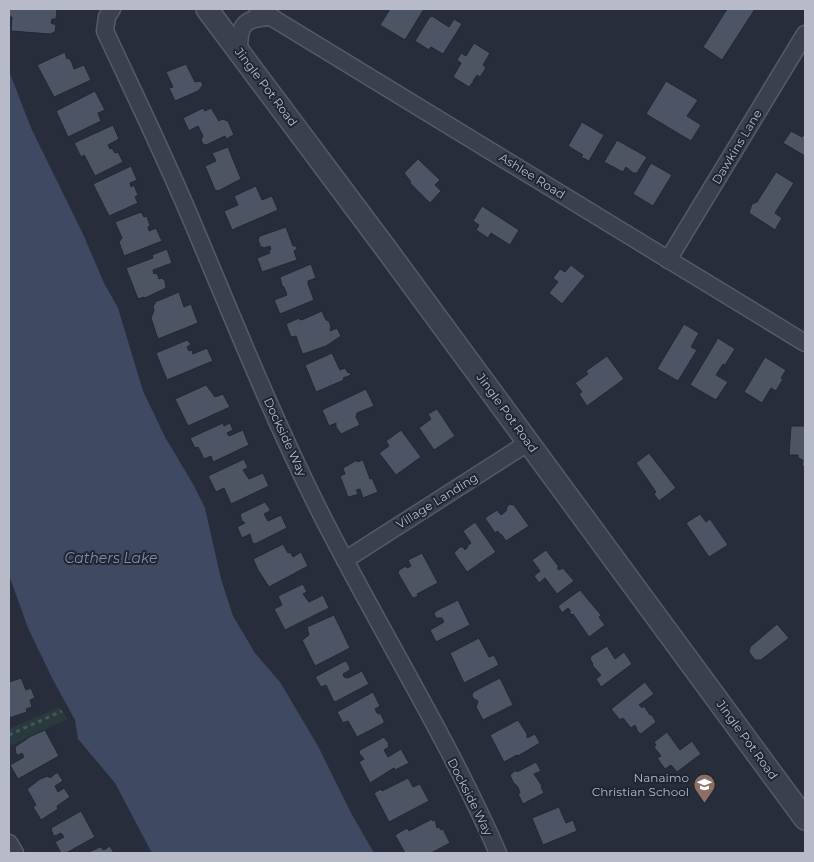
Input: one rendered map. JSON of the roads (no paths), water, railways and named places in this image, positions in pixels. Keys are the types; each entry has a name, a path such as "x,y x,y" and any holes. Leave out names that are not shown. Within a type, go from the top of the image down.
{"street":[{"name":"Dockside Way","path":"112,9 107,17 105,31 161,150 284,437 345,560 432,721 498,853"},
{"name":"Jingle Pot Road","path":"207,9 805,819"},
{"name":"Ashlee Road","path":"258,9 805,344"},
{"path":"239,50 239,38 244,26 255,18 272,17"},
{"name":"Dawkins Lane","path":"668,260 805,34"},
{"name":"Village Landing","path":"345,560 528,442"},
{"path":"9,843 15,853"}],"water":[{"name":"Cathers Lake","path":"9,71 31,128 83,234 104,283 118,308 143,391 165,437 205,508 221,579 233,616 255,653 280,682 318,746 351,813 374,853 152,853 115,783 78,739 75,720 28,628 9,575"}],"place":[{"name":"Nanaimo Christian School","path":"705,804"}]}
